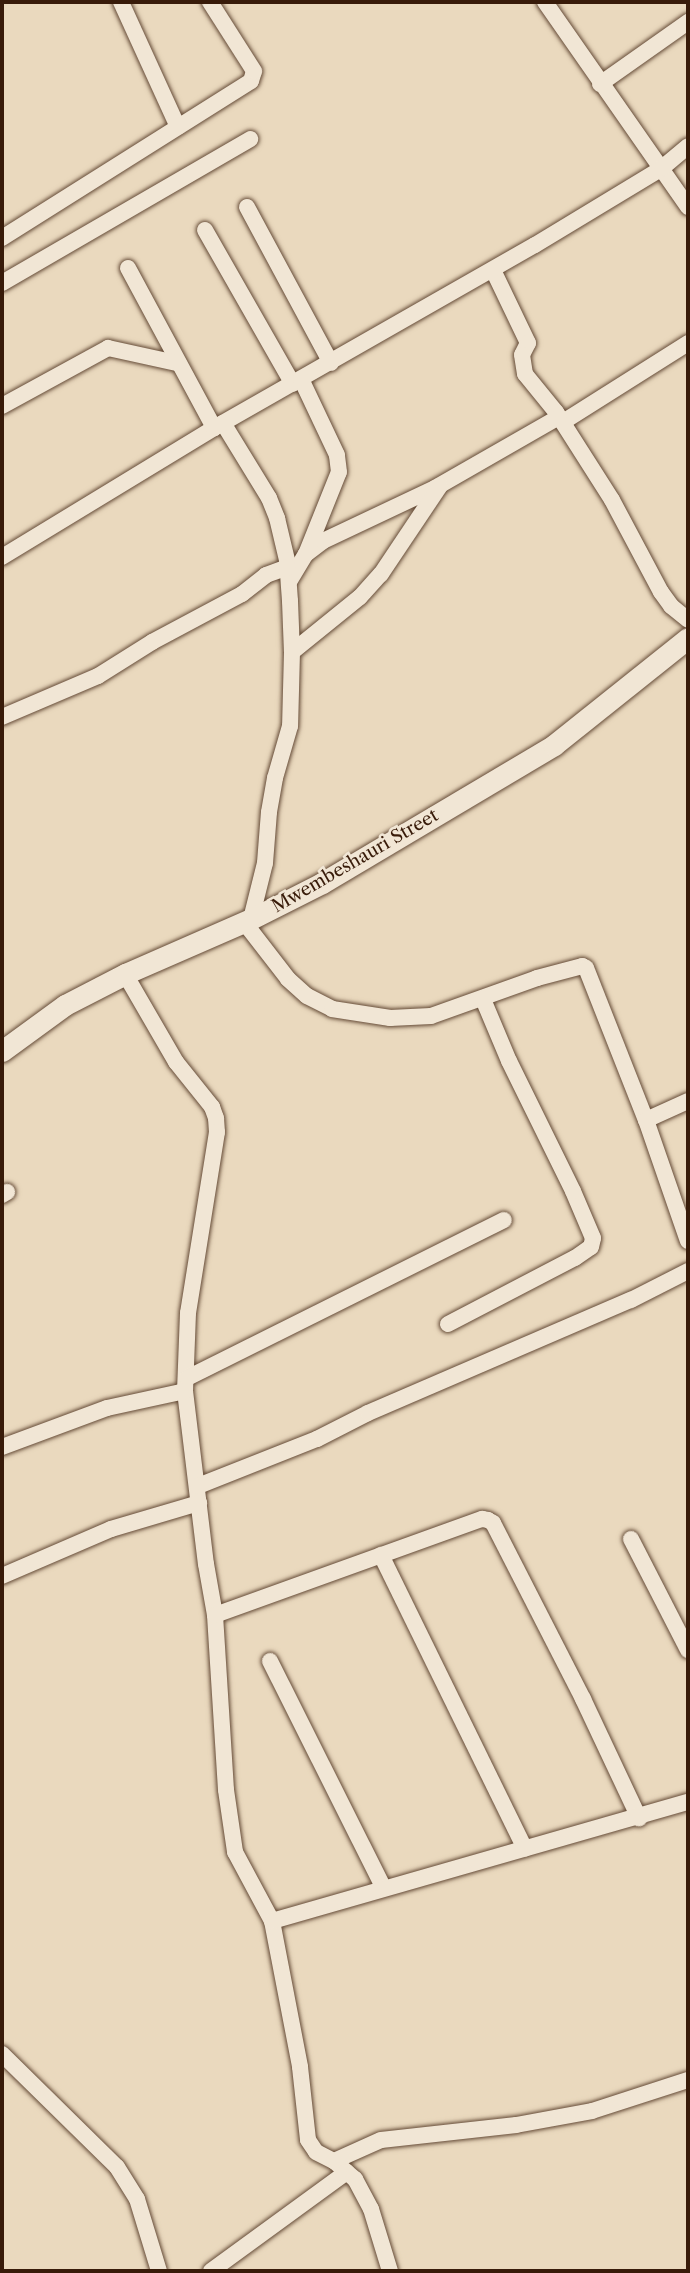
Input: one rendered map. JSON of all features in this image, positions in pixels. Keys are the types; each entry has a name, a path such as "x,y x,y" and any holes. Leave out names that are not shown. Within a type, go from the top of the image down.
{"street":[{"path":"121,2 178,127"},
{"path":"3,235 251,81 254,71 210,2"},
{"path":"545,2 688,207"},
{"path":"600,84 688,22"},
{"path":"2,283 250,139"},
{"path":"2,557 218,426 493,270 662,168 688,146"},
{"path":"247,207 331,363"},
{"path":"205,230 297,382 337,455 339,472 306,554"},
{"path":"128,268 176,363 269,498 288,575 292,652 290,726 273,789 265,863 248,921 288,979 307,996 332,1009 390,1018 431,1016 537,978 582,966 586,968 683,1209 688,1241"},
{"path":"493,270 528,342 522,355 526,374 561,420 612,500 661,592 671,606 688,620"},
{"path":"2,717 98,676 152,642 242,594 266,575 288,575 306,554 323,541 441,484 561,420 688,342"},
{"path":"2,406 108,348 176,363"},
{"path":"292,652 352,604 381,574 441,484"},
{"name":"Mwembeshauri Street","path":"4,1043 65,1005 125,974 248,921 322,883 554,746 688,638"},
{"path":"125,974 176,1062 212,1107 216,1118 217,1132 188,1313 186,1384 206,1564 215,1615 226,1790 235,1852 272,1921 300,2067 308,2140 316,2152 334,2161 355,2179 371,2209 390,2271"},
{"path":"448,1324 503,1298 575,1258 591,1247 593,1238 483,999"},
{"path":"646,1120 688,1101"},
{"path":"2,1447 107,1408 186,1384 504,1220"},
{"path":"2,1576 199,1495 368,1413 631,1300 688,1271"},
{"path":"215,1615 482,1519 493,1523 583,1699 639,1818"},
{"path":"631,1539 688,1650"},
{"path":"382,1555 525,1849"},
{"path":"270,1661 383,1888"},
{"path":"272,1921 688,1802"},
{"path":"2,2054 117,2167 137,2199 159,2271"},
{"path":"334,2161 381,2140 516,2125 592,2111 688,2080"},
{"path":"211,2271 347,2172"}]}
